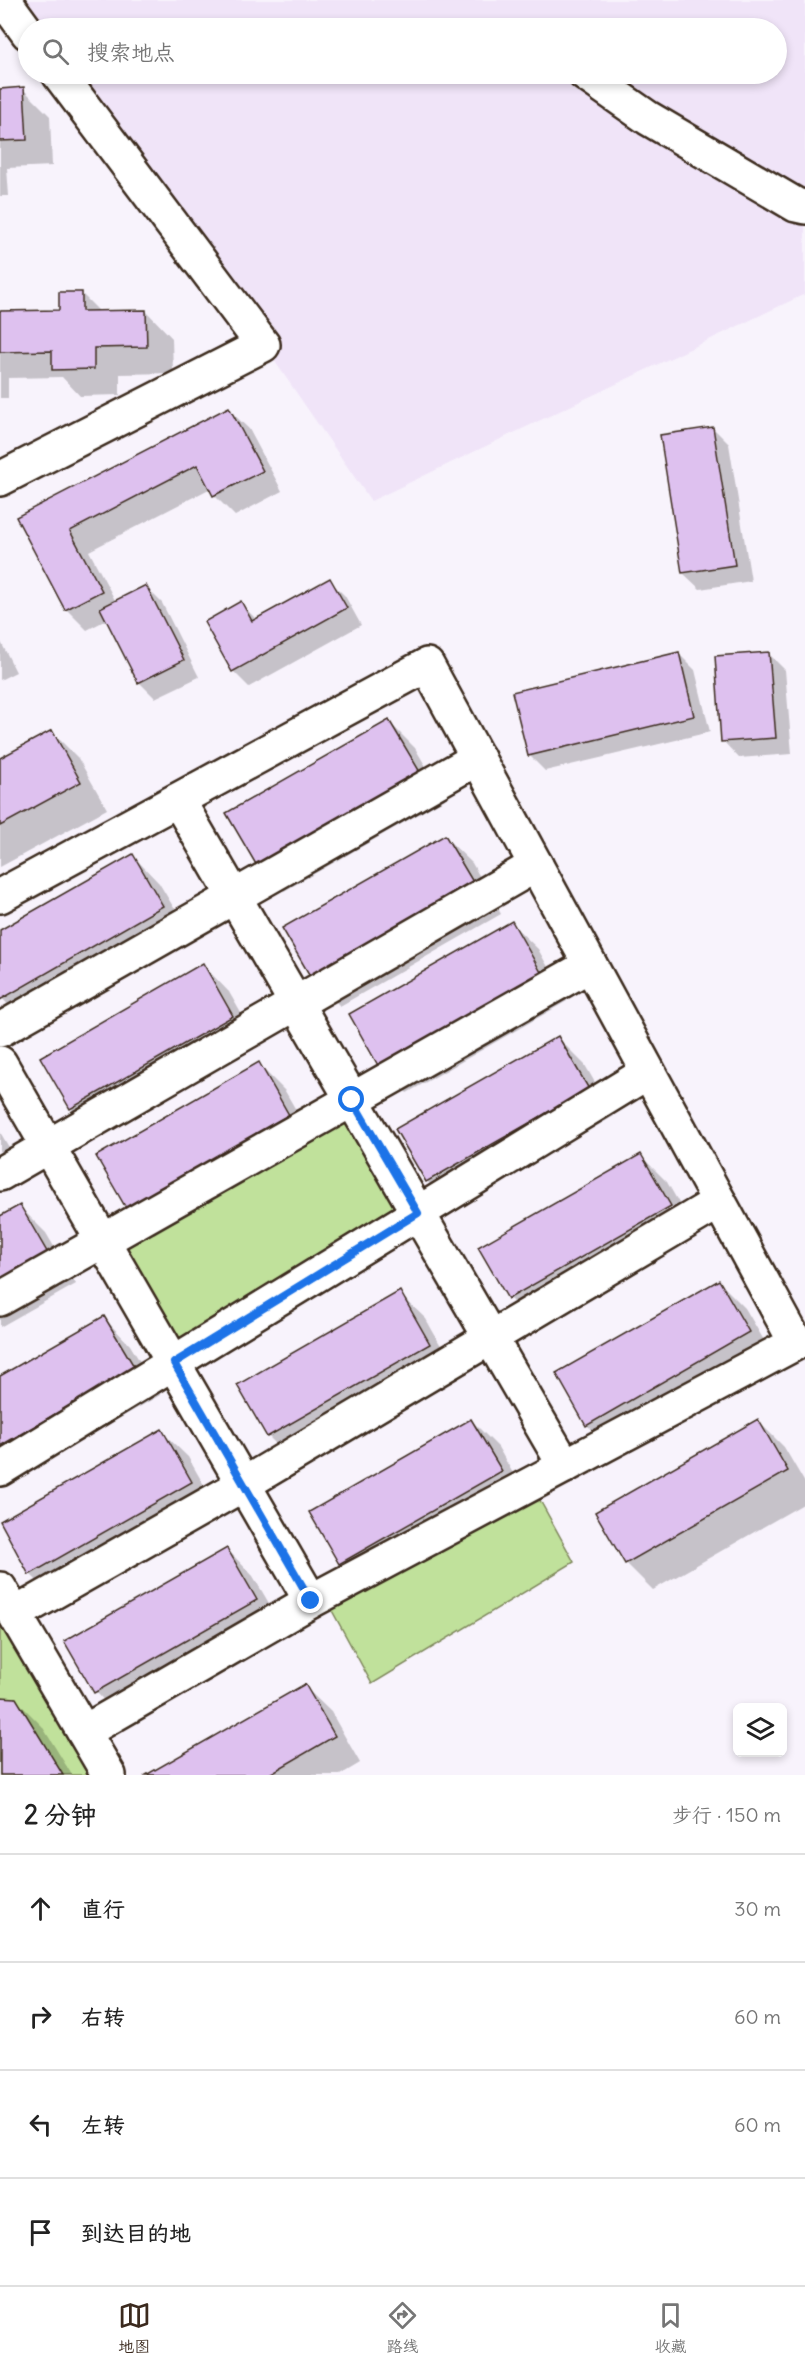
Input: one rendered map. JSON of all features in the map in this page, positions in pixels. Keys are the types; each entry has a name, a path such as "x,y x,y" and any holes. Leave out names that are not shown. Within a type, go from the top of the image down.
{"lane":[{"path":"4,0 18,19"},
{"path":"0,479 262,345 66,84"},
{"path":"599,84 648,118 796,204 805,207"},
{"path":"0,896 427,665 796,1343 311,1601 84,1732"},
{"path":"0,1030 478,759"},
{"path":"178,800 565,1466"},
{"path":"0,1174 536,865"},
{"path":"0,1299 590,965"},
{"path":"0,1063 311,1601"},
{"path":"0,1469 648,1072"},
{"path":"109,1775 7,1601 243,1484 719,1202"}],"shaded area":[{"path":"26,0 805,0 805,294 371,501 84,84 787,84 787,18 39,18"}],"green space":[{"path":"352,1100 418,1213 174,1363 103,1241"},
{"path":"531,1484 574,1562 372,1684 323,1594"},
{"path":"0,1589 109,1775 0,1775"}],"building":[{"path":"24,87 27,140 0,141 0,89"},
{"path":"59,292 82,292 82,311 146,310 147,347 94,348 94,369 52,370 52,351 0,352 0,311 59,310"},
{"path":"229,407 263,471 213,496 197,465 70,531 102,591 65,610 16,517"},
{"path":"713,427 735,565 682,573 660,435"},
{"path":"330,578 347,608 232,672 204,622 241,601 252,621"},
{"path":"146,585 184,660 138,683 100,608"},
{"path":"679,652 694,716 528,756 512,692"},
{"path":"769,652 776,738 721,742 715,656"},
{"path":"389,720 420,772 257,866 226,813"},
{"path":"52,730 81,782 0,826 0,758"},
{"path":"445,835 476,887 313,981 282,928"},
{"path":"133,854 163,906 0,1000 0,930"},
{"path":"512,921 542,974 379,1067 349,1014"},
{"path":"203,963 233,1016 70,1109 40,1057"},
{"path":"558,1036 589,1089 426,1182 395,1129"},
{"path":"259,1062 289,1115 126,1208 96,1156"},
{"path":"641,1154 671,1206 508,1299 478,1247"},
{"path":"20,1205 50,1257 0,1286 0,1216"},
{"path":"719,1280 749,1332 586,1426 556,1373"},
{"path":"400,1291 430,1344 267,1437 237,1385"},
{"path":"104,1316 135,1368 0,1446 0,1376"},
{"path":"471,1419 502,1471 339,1564 309,1512"},
{"path":"758,1419 788,1471 625,1564 595,1512"},
{"path":"162,1429 192,1482 29,1575 0,1521"},
{"path":"227,1548 257,1600 94,1693 64,1641"},
{"path":"305,1684 335,1736 268,1775 146,1775"},
{"path":"0,1697 16,1698 63,1775 0,1775"}],"route":[{"path":"311,1601 174,1363 418,1213 352,1100"}]}
